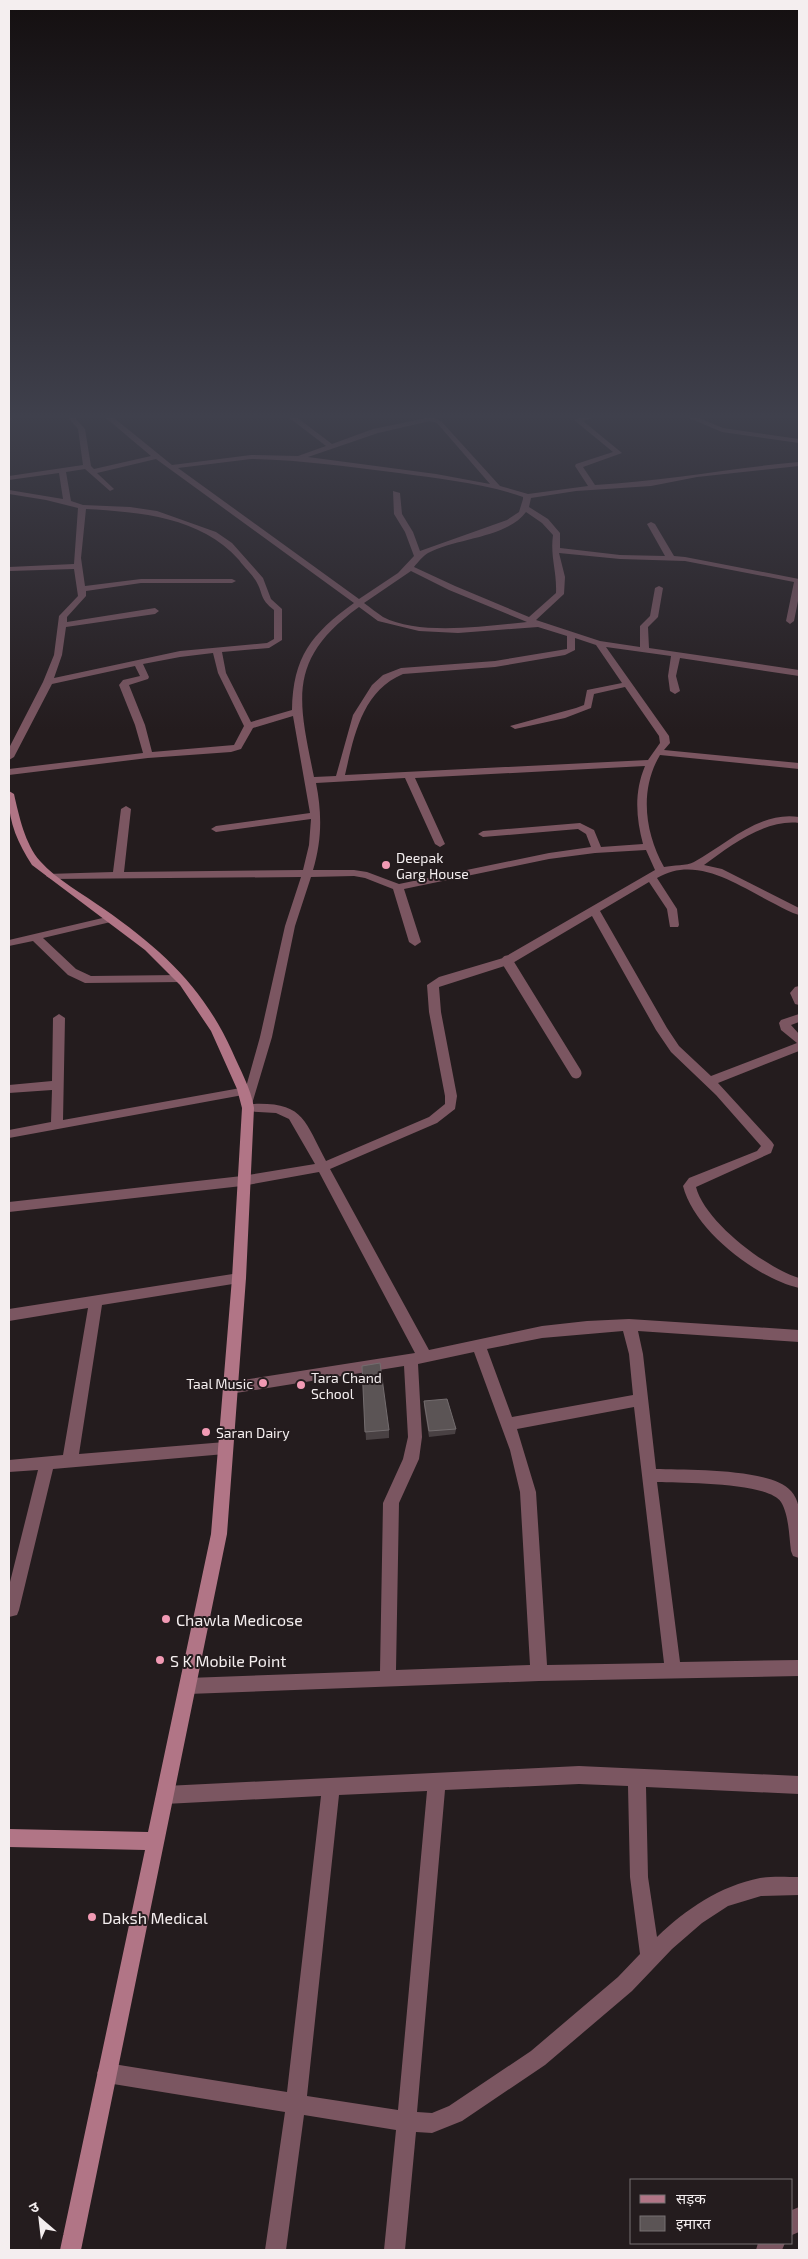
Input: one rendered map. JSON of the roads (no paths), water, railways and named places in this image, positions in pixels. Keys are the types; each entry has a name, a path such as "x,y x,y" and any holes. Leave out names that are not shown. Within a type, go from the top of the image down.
{"main road":[{"path":"9,794 11,820 24,846 36,863 164,961 207,1014 246,1101 239,1278 219,1534 71,2250"},
{"path":"9,1838 155,1841"}],"street":[{"path":"9,757 48,682 58,655 65,612 81,598 82,589 78,566 81,518"},
{"path":"48,682 217,649 269,645 278,640 278,609 267,600 260,580 229,545 213,534 169,518"},
{"path":"241,518 357,604 381,619 414,629 474,629 534,622 560,594 561,576 555,550 557,535 552,528 539,518"},
{"path":"401,518 410,532 418,556"},
{"path":"246,1101 259,1069 290,926 316,836 311,780 297,712 296,686 302,663 316,640 327,628 357,604 411,568 418,556 435,547 516,518"},
{"path":"651,524 670,557"},
{"path":"555,550 620,557 670,557 799,581 790,622"},
{"path":"9,569 78,566"},
{"path":"411,568 452,588 534,622 599,643 799,673"},
{"path":"82,589 141,581 232,580"},
{"path":"645,650 644,626 654,616 659,588"},
{"path":"63,625 155,611"},
{"path":"340,778 351,729 363,706 384,676 401,671 515,662 565,652 571,650 573,646 571,635"},
{"path":"599,643 664,736 665,743 651,763 641,791 640,801 649,847 661,871"},
{"path":"217,649 222,674 249,726"},
{"path":"676,655 672,676 676,691"},
{"path":"138,663 145,677 126,682 124,685 140,725 148,755"},
{"path":"515,726 582,709 588,706 590,692 628,684"},
{"path":"9,772 148,755 231,749 238,747 249,726 260,720 297,712"},
{"path":"658,752 799,766"},
{"path":"311,780 651,763"},
{"path":"408,774 440,844"},
{"path":"118,875 126,809"},
{"path":"216,829 314,816"},
{"path":"695,866 727,845 777,821 786,818 799,820"},
{"path":"483,834 580,826 590,832 597,850"},
{"path":"51,876 306,872 367,875 398,887 548,856 597,850 649,847"},
{"path":"9,1207 242,1182 323,1167 433,1120 451,1106 452,1096 435,1012 433,985 443,980 507,961 593,909 661,871 695,866 718,872 799,912"},
{"path":"651,877 672,909 674,925"},
{"path":"398,887 415,942"},
{"path":"593,909 662,1030 675,1049 710,1082 764,1140 767,1150 694,1181 689,1186 688,1192 692,1200 726,1238 751,1261 777,1276 799,1283"},
{"path":"9,943 111,919"},
{"path":"35,937 72,972 88,980 179,979"},
{"path":"799,990 796,993 799,1001"},
{"path":"57,1125 59,1018"},
{"path":"799,1018 785,1023 785,1026 799,1040"},
{"path":"710,1082 799,1047"},
{"path":"9,1089 58,1085"},
{"path":"9,1134 57,1125 246,1101 293,1113 323,1167 418,1358 415,1437 411,1459 391,1503 388,1680"},
{"path":"9,1316 239,1278"},
{"path":"70,1460 96,1302"},
{"path":"230,1388 418,1358 542,1332 587,1326 628,1325 799,1336"},
{"path":"628,1325 636,1354 673,1671"},
{"path":"479,1346 518,1450 528,1492 539,1673"},
{"path":"507,1424 640,1400"},
{"path":"9,1466 225,1448"},
{"path":"9,1614 47,1463"},
{"path":"650,1475 721,1479 765,1484 776,1489 785,1496 790,1507 799,1545"},
{"path":"188,1686 539,1673 799,1668"},
{"path":"165,1795 579,1776 799,1785"},
{"path":"637,1779 639,1877 650,1957"},
{"path":"395,2250 438,1783"},
{"path":"275,2250 296,2104 331,1788"},
{"path":"107,2073 407,2122 432,2123 455,2114 538,2058 625,1984 650,1957 695,1916 724,1898 761,1887 799,1886"}],"lane":[{"path":"507,961 576,1073"}],"place":[{"name":"Deepak Garg House","path":"386,865"},
{"name":"Taal Music","path":"263,1383"},
{"name":"Tara Chand School","path":"301,1385"},
{"name":"Saran Dairy","path":"206,1432"},
{"name":"Chawla Medicose","path":"166,1619"},
{"name":"S K Mobile Point","path":"160,1660"},
{"name":"Daksh Medical","path":"92,1917"}]}
